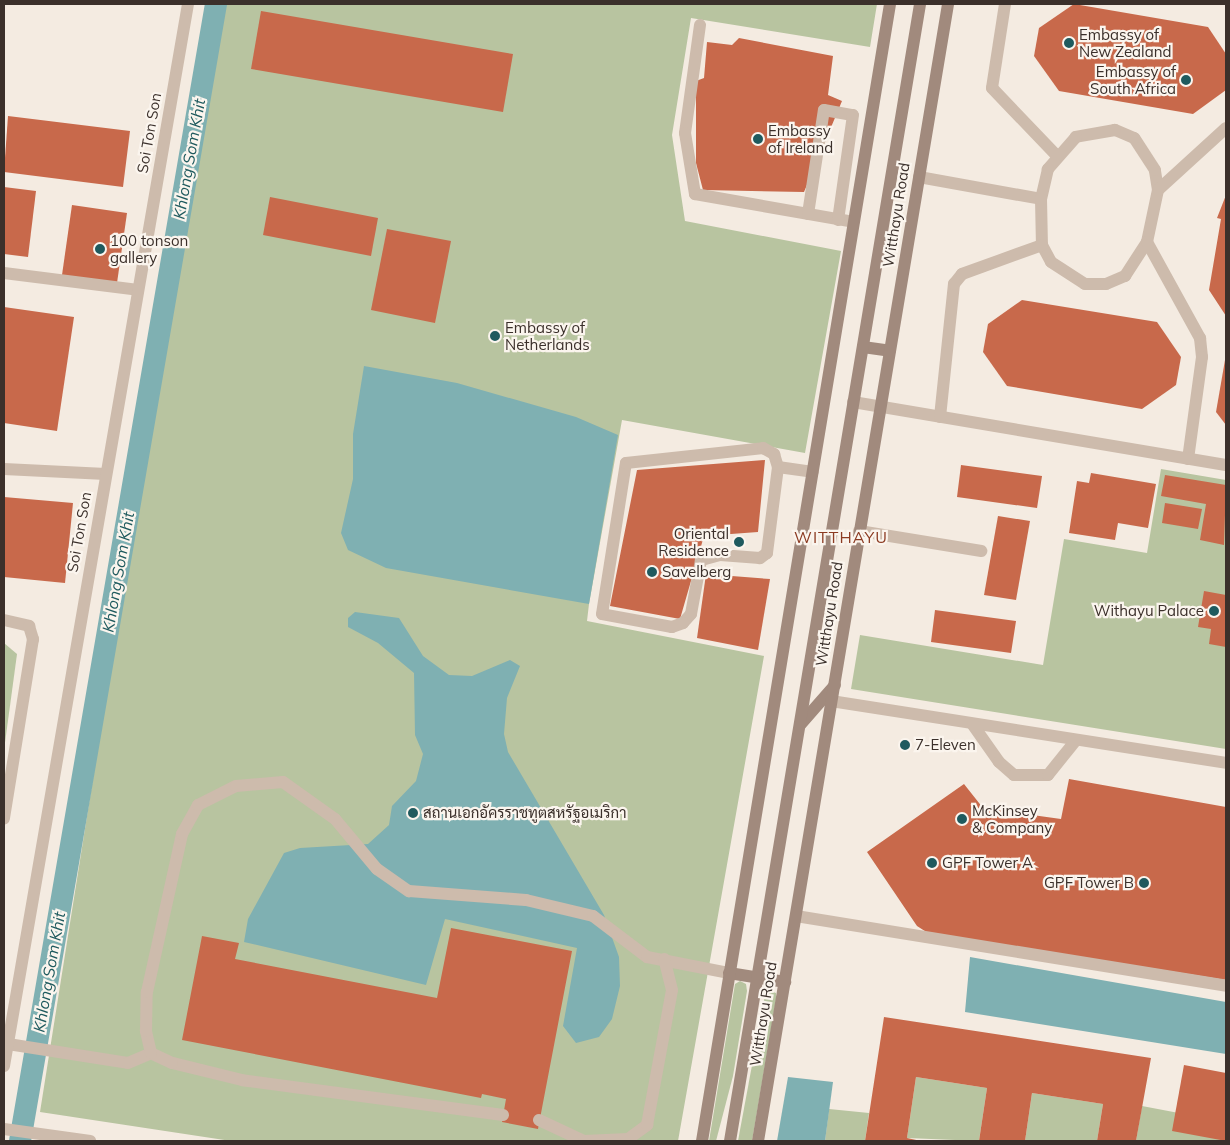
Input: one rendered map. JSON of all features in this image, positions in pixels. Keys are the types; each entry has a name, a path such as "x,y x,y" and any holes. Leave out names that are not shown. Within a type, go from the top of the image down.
{"main road":[{"path":"702,1141 890,4"},
{"name":"Witthayu Road","path":"730,1141 920,4"},
{"name":"Witthayu Road","path":"758,1141 948,4"},
{"path":"863,347 890,351"},
{"path":"800,725 834,686"},
{"path":"729,973 785,982"}],"street":[{"name":"Soi Ton Son","path":"4,1066 188,4"},
{"path":"1005,4 992,88 1057,156"},
{"path":"700,25 684,133 695,194 854,222"},
{"path":"808,214 824,110 853,115 838,220"},
{"path":"1158,190 1226,128"},
{"path":"1115,130 1134,138 1145,149 1158,190 1147,242 1125,276 1106,284 1086,284 1051,262 1042,245 1041,199 1057,156 1076,137 1115,130"},
{"path":"919,177 1041,199"},
{"path":"1147,242 1200,338 1202,357 1188,458"},
{"path":"940,417 954,284 962,274 1042,245"},
{"path":"4,273 138,290"},
{"path":"853,402 1226,465"},
{"path":"763,448 774,454 778,467 767,553 760,558 720,555 701,560 691,614 683,623 672,627 602,614 626,463 763,448"},
{"path":"778,467 813,472"},
{"path":"4,469 106,474"},
{"path":"860,531 981,551"},
{"path":"4,620 29,626 33,638 4,819"},
{"path":"831,701 1226,764"},
{"path":"973,725 998,762 1014,775 1048,775 1076,740"},
{"path":"151,1053 146,1031 147,992 182,834 198,805 236,786 283,782 335,819 377,869 409,891 526,900 593,916 646,957 729,973"},
{"path":"796,916 1226,986"},
{"path":"539,1120 584,1141 628,1139 647,1125 672,990 664,959"},
{"path":"8,1044 128,1063 151,1053 172,1063 242,1080 503,1115"},
{"path":"8,1130 87,1141"}],"green space":[{"path":"216,4 877,4 870,47 691,18 672,135 685,221 841,251 805,453 622,420 587,621 764,656 678,1141 231,1141 40,1112"},
{"path":"1161,469 1226,480 1226,749 851,689 860,635 1043,665 1064,539 1147,553"},
{"path":"4,643 17,654 4,750"},
{"path":"740,981 746,984 747,991 733,1076 716,1141 709,1141 735,984"},
{"path":"770,991 776,993 776,1000 752,1141 738,1141 765,995"},
{"path":"916,1077 987,1088 979,1141 907,1138"},
{"path":"1032,1093 1103,1104 1097,1141 1025,1141"},
{"path":"1142,1106 1226,1122 1226,1141 1136,1141"},
{"path":"829,1109 869,1113 865,1141 825,1141"}],"water":[{"path":"364,366 457,383 576,417 618,435 589,604 386,568 348,550 341,533 353,479 353,434"},
{"path":"355,612 399,618 423,656 449,675 472,676 510,660 520,666 507,698 504,734 508,752 604,915 619,957 620,986 612,1019 599,1037 576,1043 563,1026 577,948 445,919 426,985 244,942 248,919 284,853 300,848 368,844 389,825 392,806 416,781 423,754 415,735 414,673 378,643 348,627 348,618"},
{"path":"970,957 1226,1002 1226,1054 965,1012"},
{"path":"788,1077 833,1082 825,1141 777,1141"}],"building":[{"path":"1074,4 1208,27 1226,54 1226,90 1193,114 1059,91 1034,56 1039,28"},
{"path":"261,11 513,54 503,112 251,69"},
{"path":"739,38 833,56 828,95 842,101 804,192 703,190 696,163 696,81 704,78 707,42 732,45"},
{"path":"8,116 130,131 123,187 4,172"},
{"path":"4,187 36,191 28,257 4,254"},
{"path":"1226,195 1226,316 1209,290 1221,219 1217,218"},
{"path":"270,197 378,218 371,256 263,235"},
{"path":"72,205 127,213 117,283 62,275"},
{"path":"387,229 451,241 435,323 371,310"},
{"path":"1022,300 1157,322 1181,357 1176,385 1142,409 1007,386 983,352 988,324"},
{"path":"4,307 74,317 57,431 4,423"},
{"path":"1226,360 1226,425 1216,412"},
{"path":"765,460 758,532 704,536 680,619 610,606 637,470"},
{"path":"961,465 1042,476 1037,508 957,497"},
{"path":"1091,473 1156,484 1148,528 1118,523 1115,540 1069,533 1077,481 1089,483"},
{"path":"1165,475 1226,485 1224,545 1200,540 1206,504 1161,496"},
{"path":"4,497 73,503 65,583 4,577"},
{"path":"1165,503 1202,509 1198,529 1162,523"},
{"path":"998,516 1030,521 1016,600 984,595"},
{"path":"706,574 770,579 758,650 697,638"},
{"name":"Withayu Palace","path":"1204,591 1226,595 1226,647 1209,644 1211,629 1198,627"},
{"path":"935,610 1016,621 1011,653 931,642"},
{"path":"1069,779 1226,807 1226,980 928,933 917,926 867,852 964,784 983,808 1061,819"},
{"path":"451,928 572,951 538,1129 502,1122 506,1099 482,1094 481,1098 182,1040 202,936 239,943 235,959 437,998"},
{"path":"884,1017 1151,1058 1136,1141 1097,1141 1103,1104 1032,1093 1025,1141 979,1141 987,1088 916,1077 907,1138 921,1141 865,1141"},
{"path":"1184,1065 1226,1073 1226,1141 1172,1131"}],"waterway":[{"name":"Khlong Som Khit","path":"20,1141 216,4"}],"place":[{"name":"Embassy of New Zealand","path":"1069,43"},
{"name":"Embassy of South Africa","path":"1186,80"},
{"name":"Embassy of Ireland","path":"758,139"},
{"name":"100 tonson gallery","path":"100,249"},
{"name":"Embassy of Netherlands","path":"495,336"},
{"name":"Oriental Residence","path":"739,542"},
{"name":"Savelberg","path":"652,572"},
{"name":"Withayu Palace","path":"1214,611"},
{"name":"7-Eleven","path":"905,745"},
{"name":"สถานเอกอัครราชทูตสหรัฐอเมริกา","path":"413,813"},
{"name":"McKinsey & Company","path":"962,819"},
{"name":"GPF Tower A","path":"932,863"},
{"name":"GPF Tower B","path":"1144,883"}],"district":[{"name":"WITTHAYU","path":"841,537"}]}
